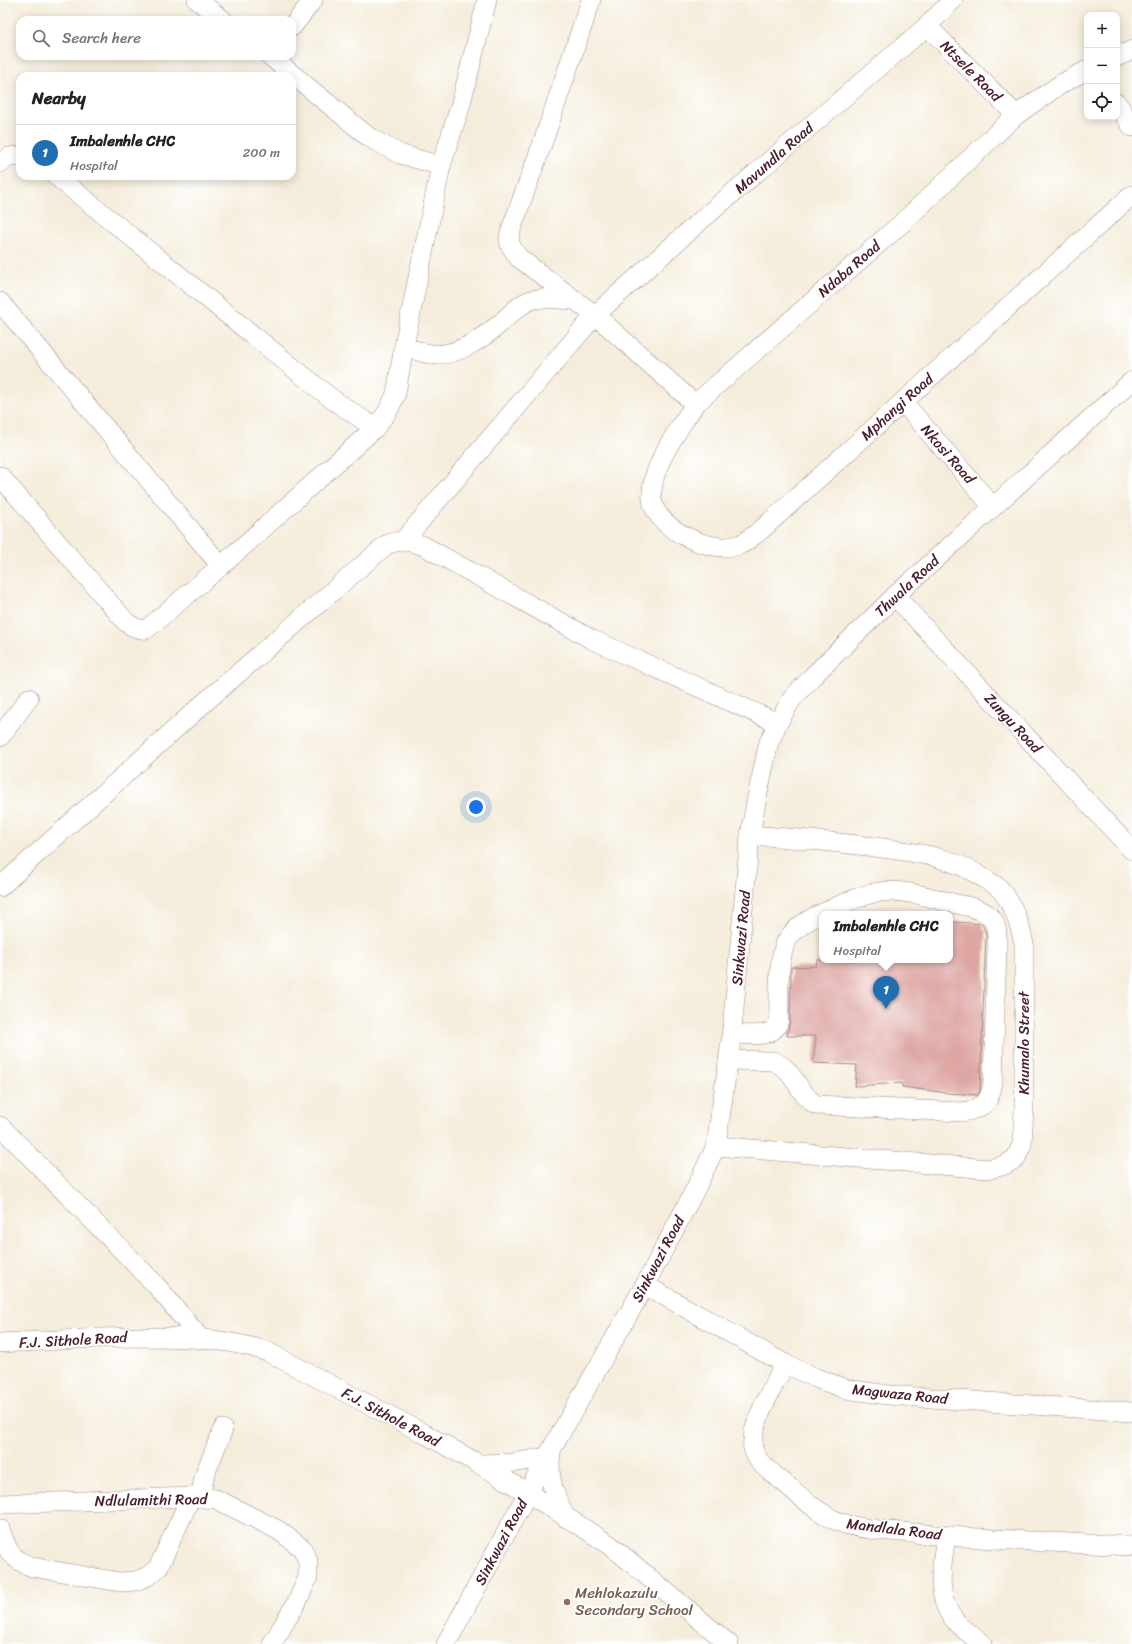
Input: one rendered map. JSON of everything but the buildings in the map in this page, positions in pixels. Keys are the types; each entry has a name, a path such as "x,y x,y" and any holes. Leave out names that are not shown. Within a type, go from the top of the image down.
{"street":[{"path":"196,0 218,16"},
{"path":"296,22 313,0"},
{"path":"0,476 126,622 135,628 142,630 146,629 221,566 375,428 388,411 396,394 404,346 441,166 460,107 487,0"},
{"path":"591,0 509,237 510,245 519,258 595,315 695,404"},
{"name":"Mavundla Road","path":"404,540 595,315 699,222 927,26 948,1"},
{"name":"Ntsele Road","path":"927,26 1016,115"},
{"path":"1120,55 1132,50"},
{"path":"275,60 290,72"},
{"name":"Ndaba Road","path":"652,500 653,486 658,467 677,431 695,404 901,224 1016,115 1061,84 1084,72"},
{"path":"296,77 370,138 400,154 441,166"},
{"path":"1120,108 1132,127"},
{"path":"0,163 9,157 16,156"},
{"path":"61,180 332,399 375,428"},
{"name":"Mphangi Road","path":"652,500 658,514 670,527 689,539 706,545 724,547 741,544 761,530 1132,195"},
{"path":"404,346 431,354 450,353 472,343 497,326 521,305 531,300 574,300"},
{"path":"0,302 221,566"},
{"name":"Thwala Road","path":"750,835 769,742 792,699 813,676 895,596 1132,381"},
{"name":"Nkosi Road","path":"903,402 993,507"},
{"path":"0,887 204,703 386,545 395,541 404,540 424,546 591,639 778,723"},
{"name":"Zungu Road","path":"895,596 1132,850"},
{"path":"0,737 29,698"},
{"name":"Sinkwazi Road","path":"446,1644 550,1452 645,1286 716,1146 731,1034 750,835"},
{"name":"Khumalo Street","path":"716,1146 989,1169 1004,1165 1016,1158 1022,1144 1024,1102 1024,944 1019,921 1011,905 999,888 980,875 956,862 926,854 836,842 750,835"},
{"path":"728,1060 773,1061 779,1063 787,1070 806,1097 816,1105 962,1112 981,1107 990,1097 993,1082 997,946 997,929 994,922 985,913 973,908 909,893 881,892 849,901 827,911"},
{"path":"731,1034 766,1034 775,1030 778,1026 780,972 786,943 800,926 819,915"},
{"path":"2,1132 154,1283 200,1338"},
{"name":"Magwaza Road","path":"645,1286 785,1364 846,1389 888,1395 1132,1412"},
{"name":"F.J. Sithole Road","path":"0,1343 100,1338 200,1338 248,1345 268,1352 479,1464 528,1493 610,1545 729,1644"},
{"name":"Mandlala Road","path":"785,1364 759,1417 753,1446 756,1458 769,1471 815,1508 842,1523 873,1529 946,1536 1132,1546"},
{"path":"0,1528 8,1552 19,1562 32,1567 120,1582 136,1581 148,1576 158,1568 195,1497 223,1429"},
{"path":"479,1464 512,1463 550,1452 549,1468 551,1481 566,1518"},
{"name":"Ndlulamithi Road","path":"0,1504 195,1497 216,1499 278,1530 302,1548 308,1561 308,1577 298,1600 272,1644"},
{"path":"946,1536 941,1571 941,1585 944,1602 955,1621 982,1644"}],"place":[{"name":"Imbalenhle CHC","path":"886,1009"},
{"name":"Mehlokazulu Secondary School","path":"567,1602"}]}
